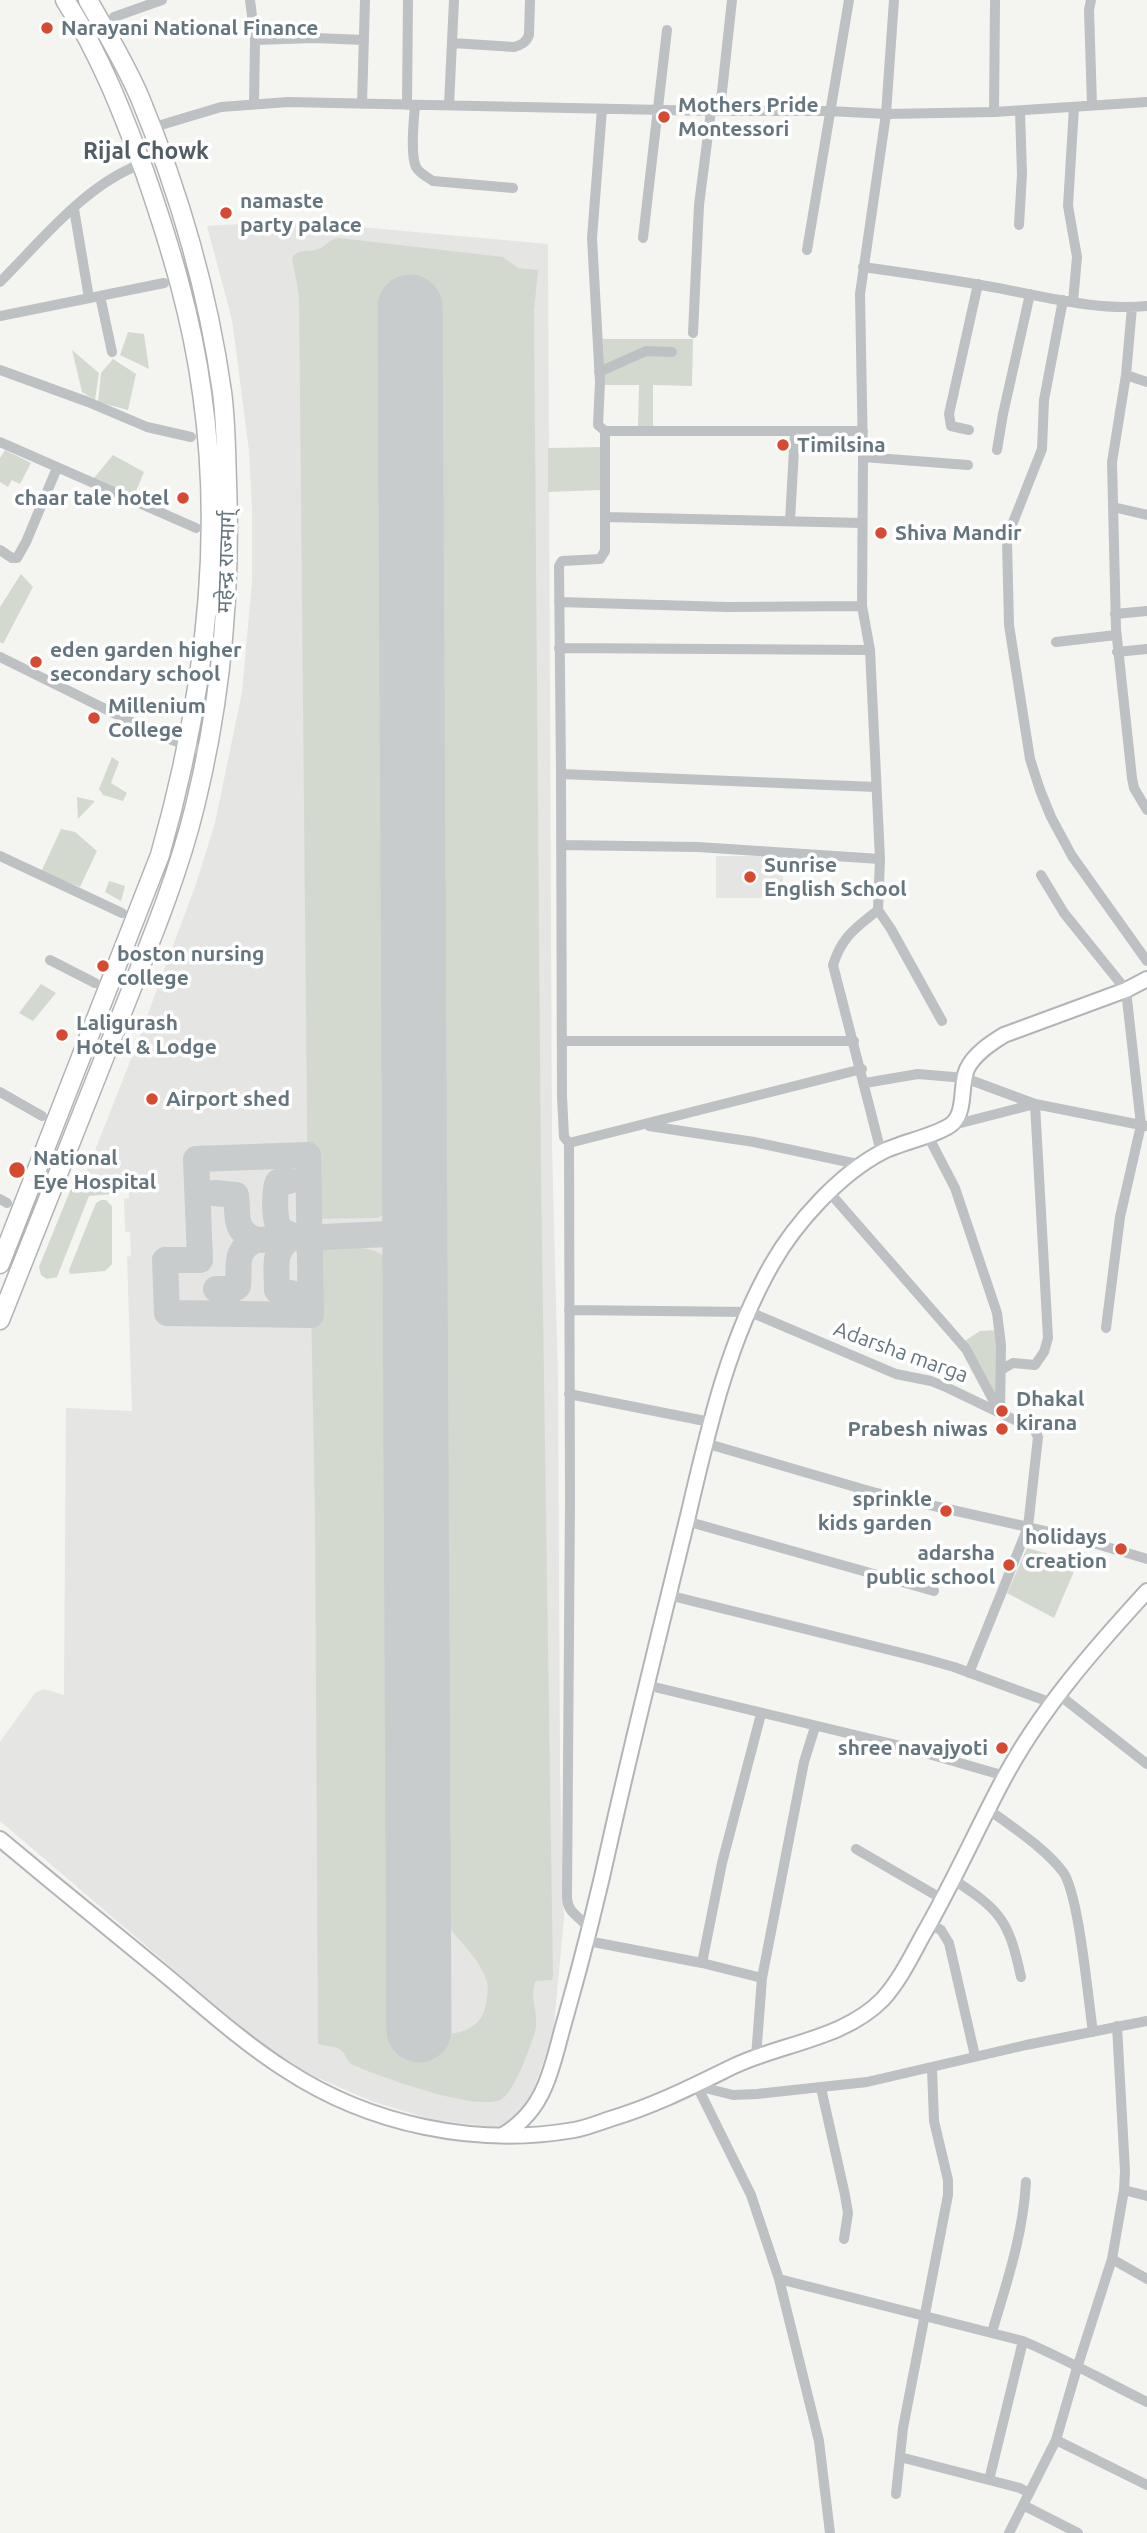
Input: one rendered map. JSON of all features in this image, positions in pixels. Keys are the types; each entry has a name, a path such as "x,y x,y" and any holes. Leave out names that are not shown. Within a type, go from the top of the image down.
{"highway":[{"name":"महेन्द्र राज्मार्ग्","path":"0,1264 160,855 178,792 207,598 210,533 206,440 200,382 179,280 141,164 97,56 65,0"},
{"name":"महेन्द्र राज्मार्ग्","path":"0,1320 135,981 195,808 220,669 229,558 222,396 214,343 195,262 139,96 88,0"}],"main road":[{"path":"498,2137 523,2120 545,2086 589,1937 646,1685 710,1422 728,1366 771,1265 790,1237 830,1193 862,1165 881,1152 954,1122 971,1063 989,1045 1004,1035 1126,990 1147,979"},
{"path":"0,1839 250,2045 296,2076 333,2095 395,2118 458,2134 498,2137 578,2130 654,2105 756,2057 850,2024 884,1998 899,1979 944,1900 1005,1776 1055,1698 1097,1645 1147,1591"}],"street":[{"path":"114,17 162,0"},
{"path":"250,0 255,40 254,104"},
{"path":"362,104 365,0"},
{"path":"408,0 416,167 433,181 513,188"},
{"path":"449,106 454,0"},
{"path":"453,43 514,47 520,45 527,41 529,35 530,0"},
{"path":"693,333 699,205 732,0"},
{"path":"807,250 849,0"},
{"path":"894,0 886,114 860,294 863,431 862,606 870,650 880,859 878,910 942,1021"},
{"path":"995,0 995,113"},
{"path":"1091,0 1089,10 1093,105"},
{"path":"643,238 667,30"},
{"path":"255,40 363,40"},
{"path":"151,128 221,107 254,104 830,111 886,114 995,113 1147,102"},
{"path":"1074,107 1068,206 1077,257 1044,400 1042,449 1007,541 1009,625 1030,759 1051,817 1072,856 1147,961"},
{"path":"602,109 592,237 599,372 598,425 605,431 863,431"},
{"path":"1019,225 1020,111"},
{"path":"0,282 95,189 115,174 141,164"},
{"path":"74,209 95,297 112,352"},
{"path":"863,267 1068,301 1147,306"},
{"path":"0,316 164,283"},
{"path":"969,430 951,426 949,414 978,284"},
{"path":"997,450 1030,294"},
{"path":"1132,307 1126,375 1112,462 1115,614 1132,778 1134,788 1147,810"},
{"path":"599,372 646,351 671,352"},
{"path":"0,370 147,427 191,437"},
{"path":"1126,375 1147,383"},
{"path":"605,431 604,556 594,561 562,561 559,566 562,1041 564,1137 569,1143 567,1898 568,1907 575,1916 585,1922 589,1937 762,1978"},
{"path":"790,521 795,431"},
{"path":"0,442 196,528"},
{"path":"863,457 968,465"},
{"path":"0,550 12,558 17,558 57,468"},
{"path":"1113,506 1147,515"},
{"path":"606,517 862,523"},
{"path":"559,602 727,607 862,606"},
{"path":"1115,614 1147,611"},
{"path":"1056,642 1116,635"},
{"path":"559,648 870,650"},
{"path":"1117,652 1147,649"},
{"path":"0,657 158,735 206,752"},
{"path":"561,774 876,787"},
{"path":"561,845 698,847 880,859"},
{"path":"0,856 122,913"},
{"path":"1041,875 1064,913 1126,990 1144,1125 1120,1217 1105,1328"},
{"path":"878,910 838,947 833,965 862,1069 881,1152"},
{"path":"50,960 95,983"},
{"path":"562,1041 854,1041"},
{"path":"569,1143 862,1069"},
{"path":"865,1083 918,1074 965,1078 1035,1104 1144,1125"},
{"path":"0,1092 42,1116"},
{"path":"949,1126 1035,1104"},
{"path":"1001,1370 1013,1363 1035,1365 1044,1352 1048,1338 1035,1104"},
{"path":"645,1125 754,1142 862,1165"},
{"path":"928,1134 955,1188 996,1314 1001,1370 1000,1413"},
{"path":"830,1193 966,1349 1000,1413"},
{"path":"569,1310 750,1312"},
{"name":"Adarsha marga","path":"750,1312 896,1374 931,1381 948,1388 1034,1429 1038,1437 1028,1527"},
{"path":"569,1394 710,1422"},
{"path":"705,1443 876,1493 1080,1539 1147,1559"},
{"path":"686,1521 934,1591"},
{"path":"969,1673 1028,1527"},
{"path":"668,1595 922,1658 1055,1698 1099,1724 1147,1764"},
{"path":"646,1685 901,1746 1005,1776"},
{"path":"702,1963 722,1863 761,1714"},
{"path":"756,2057 762,1978 804,1762 815,1727"},
{"path":"988,1808 1065,1874 1073,1901 1093,2032"},
{"path":"856,1849 944,1900"},
{"path":"954,1880 993,1909 1003,1921 1010,1933 1021,1977"},
{"path":"930,1924 941,1930 949,1943 975,2056"},
{"path":"697,2086 733,2095 867,2082 975,2056 1147,2021"},
{"path":"1009,2533 1056,2440 1112,2259 1124,2190 1117,2026"},
{"path":"896,2494 900,2457 948,2187 934,2121 932,2068"},
{"path":"697,2086 751,2195 779,2279 819,2441 831,2533"},
{"path":"821,2088 848,2213 845,2239"},
{"path":"992,2332 1016,2254 1026,2182"},
{"path":"1124,2190 1147,2196"},
{"path":"1112,2259 1147,2279"},
{"path":"779,2279 1023,2341 1059,2356 1077,2368 1147,2402"},
{"path":"989,2480 1023,2341"},
{"path":"1056,2440 1147,2485"},
{"path":"900,2457 1029,2493"},
{"path":"1023,2505 1078,2533"}],"shaded area":[{"path":"276,222 548,244 552,1146 558,1379 560,1770 564,1918 553,2035 531,2096 515,2120 504,2126 433,2120 371,2101 307,2073 254,2038 0,1821 0,1742 35,1693 44,1689 64,1695 66,1408 132,1411 127,1257 131,1256 130,1232 125,1232 124,1199 129,1198 129,1180 86,1173 196,884 215,823 242,692 252,582 249,451 232,320 207,226"},
{"path":"339,238 503,257 518,268 538,270 534,311 541,1178 553,1977 552,1980 536,1981 533,1999 535,2032 517,2078 502,2099 489,2102 451,2097 405,2084 353,2065 340,2049 318,2044 315,1518 310,1248 348,1247 373,1250 392,1263 398,1275 403,2033 441,2035 465,2030 482,2016 488,1990 485,1976 477,1962 446,1924 434,301 392,303 397,1199 389,1211 378,1218 308,1219 299,296 292,258 298,253 318,249"},
{"path":"128,332 144,334 149,369 120,355"},
{"path":"603,339 693,339 692,386 653,385 653,427 638,427 639,385 604,385"},
{"path":"72,350 99,373 95,400 82,392"},
{"path":"113,359 136,374 128,410 98,402 101,373"},
{"path":"602,447 602,490 548,492 548,448"},
{"path":"5,450 31,463 20,484 12,480 8,487 0,482 0,458"},
{"path":"113,455 144,472 134,496 93,479"},
{"path":"21,574 33,587 3,644 0,642 0,607"},
{"path":"112,757 119,762 111,783 127,793 123,801 103,795 99,789"},
{"path":"77,797 95,801 78,819"},
{"path":"61,829 75,832 97,851 80,887 41,872"},
{"name":"Sunrise English School","path":"716,856 783,856 783,898 716,898"},
{"path":"109,881 125,886 121,901 105,892"},
{"path":"41,984 56,993 33,1021 19,1013"},
{"path":"102,1180 109,1184 112,1194 89,1196 57,1277 47,1279 41,1275 39,1267 70,1191 79,1181"},
{"path":"106,1200 112,1206 112,1264 105,1271 70,1274 69,1270 96,1203"},
{"path":"166,1250 194,1250 194,1256 167,1257"},
{"path":"997,1330 999,1401 963,1342 980,1331"},
{"path":"1027,1548 1078,1562 1054,1618 1007,1593"}],"taxiway":[{"path":"308,1155 311,1315 167,1313 165,1260 200,1260 196,1159 308,1155"},
{"path":"289,1181 278,1182 276,1218 279,1227 294,1236 282,1247 276,1266 277,1290 281,1294 291,1293"},
{"path":"214,1193 236,1195 240,1227 256,1240"},
{"path":"216,1289 234,1289 238,1286 241,1253 256,1240 387,1234 405,1224 414,1204"},
{"path":"387,1234 399,1238 407,1245 415,1268"}],"runway":[{"path":"410,307 419,2030"}],"place":[{"name":"Narayani National Finance","path":"47,28"},
{"name":"Mothers Pride Montessori","path":"664,117"},
{"name":"namaste party palace","path":"226,213"},
{"name":"Timilsina","path":"783,445"},
{"name":"chaar tale hotel","path":"183,498"},
{"name":"Shiva Mandir","path":"881,533"},
{"name":"eden garden higher secondary school","path":"36,662"},
{"name":"Millenium College","path":"94,718"},
{"name":"Sunrise English School","path":"750,877"},
{"name":"boston nursing college","path":"103,966"},
{"name":"Laligurash Hotel & Lodge","path":"62,1035"},
{"name":"Airport shed","path":"152,1099"},
{"name":"National Eye Hospital","path":"17,1170"},
{"name":"Dhakal kirana","path":"1002,1411"},
{"name":"Prabesh niwas","path":"1002,1429"},
{"name":"sprinkle kids garden","path":"946,1511"},
{"name":"holidays creation","path":"1121,1549"},
{"name":"adarsha public school","path":"1009,1565"},
{"name":"shree navajyoti","path":"1002,1748"}],"district":[{"name":"Rijal Chowk","path":"146,151"}]}
